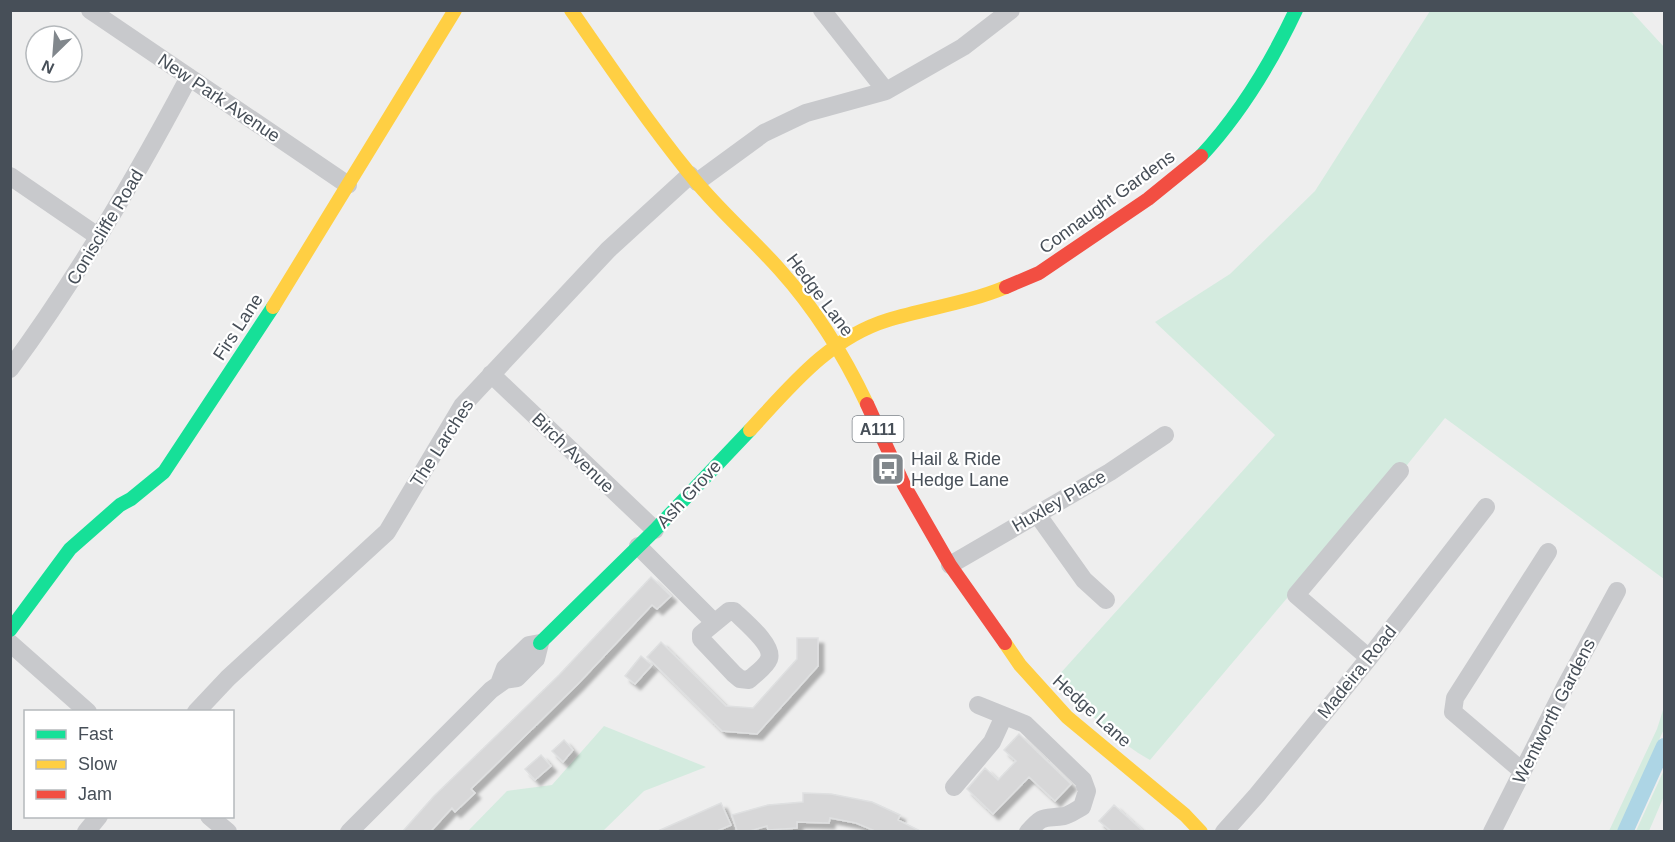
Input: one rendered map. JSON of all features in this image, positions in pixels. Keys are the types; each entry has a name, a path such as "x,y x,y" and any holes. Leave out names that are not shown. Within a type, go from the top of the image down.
{"street":[{"name":"New Park Avenue","path":"90,10 348,185"},
{"name":"Firs Lane","path":"10,630 70,549 120,505 131,500 164,472 296,272 455,10"},
{"name":"Hedge Lane","path":"571,10 626,90 694,178 781,271 820,319 853,375 904,485 950,565 1020,665 1066,717 1185,815 1201,831"},
{"path":"822,10 886,90"},
{"name":"The Larches","path":"197,710 228,678 387,532 462,406 608,250 694,178 764,133 795,118 886,90 963,47 1011,10"},
{"name":"Connaught Gardens","path":"836,345 856,333 887,320 940,309 987,295 1039,273 1148,199 1202,155 1247,99 1278,48 1296,10"},
{"name":"Coniscliffe Road","path":"10,369 52,312 99,237 143,164 189,77"},
{"path":"10,176 99,237"},
{"name":"Ash Grove","path":"349,831 499,684 505,668 529,645 540,643 655,530 805,371 836,345"},
{"name":"Birch Avenue","path":"491,374 655,530"},
{"name":"Huxley Place","path":"950,565 1110,472 1166,435"},
{"path":"1369,658 1296,595 1400,471"},
{"name":"Madeira Road","path":"1224,831 1257,795 1369,658 1486,507"},
{"path":"1037,514 1084,580 1106,600"},
{"path":"638,546 714,622"},
{"path":"1522,771 1453,712 1455,698 1548,552"},
{"name":"Wentworth Gardens","path":"1492,831 1617,591"},
{"path":"10,643 87,710"},
{"path":"978,705 1025,724 1083,780 1087,791 1082,807 1066,816 1047,816 1028,831"},
{"path":"954,787 992,742 1004,716"},
{"path":"1044,740 1066,717"},
{"path":"86,831 97,818"},
{"path":"212,818 228,831"}],"green space":[{"path":"1430,11 1631,11 1664,47 1664,579 1445,418 1403,470 1288,597 1150,760 1114,735 1059,685 1058,676 1275,435 1155,322 1230,274 1315,191"},
{"path":"1664,707 1664,729 1618,831 1609,831 1657,729"},
{"path":"604,726 706,767 644,791 603,831 468,831 507,791 552,785"},
{"path":"1664,770 1664,796 1649,831 1636,831"}],"building":[{"path":"651,577 671,596 657,609 652,605 578,684 471,789 475,793 455,812 452,808 431,831 403,831 434,796 559,675"},
{"path":"797,638 818,638 818,666 757,734 722,731 647,657 661,642 726,706 753,708 797,659"},
{"path":"641,656 652,665 635,684 625,676"},
{"path":"1019,734 1071,784 1055,801 1029,777 993,814 967,789 985,768 998,780 1016,761 1004,750"},
{"path":"564,740 573,750 563,762 552,751"},
{"path":"541,755 551,766 535,780 525,769"},
{"path":"803,793 831,794 872,802 900,815 898,820 920,831 875,831 856,823 830,818 829,823 797,822 797,828 768,830 767,826 750,831 737,831 732,815 768,805 803,802"},
{"path":"721,803 731,825 717,831 658,831"},
{"path":"1114,805 1143,831 1111,831 1099,821"}],"waterway":[{"path":"1625,832 1664,746"}],"traffic: fast":[{"path":"1201,156 1216,140 1254,87 1296,10"},
{"path":"10,630 70,549 120,505 131,499 164,472 273,307"},
{"path":"540,643 655,530 750,430"}],"traffic: slow":[{"path":"273,307 455,10"},
{"path":"571,10 643,113 689,173 806,301 839,351 867,404"},
{"path":"750,430 796,381 829,351 847,339 888,320 977,297 1006,287"},
{"path":"1005,643 1020,665 1067,717 1185,815 1201,832"}],"traffic: jam":[{"path":"1006,287 1039,273 1148,199 1201,156"},
{"path":"867,404 904,485 950,565 1005,643"}],"place":[{"name":"Hail & Ride Hedge Lane","path":"888,469"}]}
